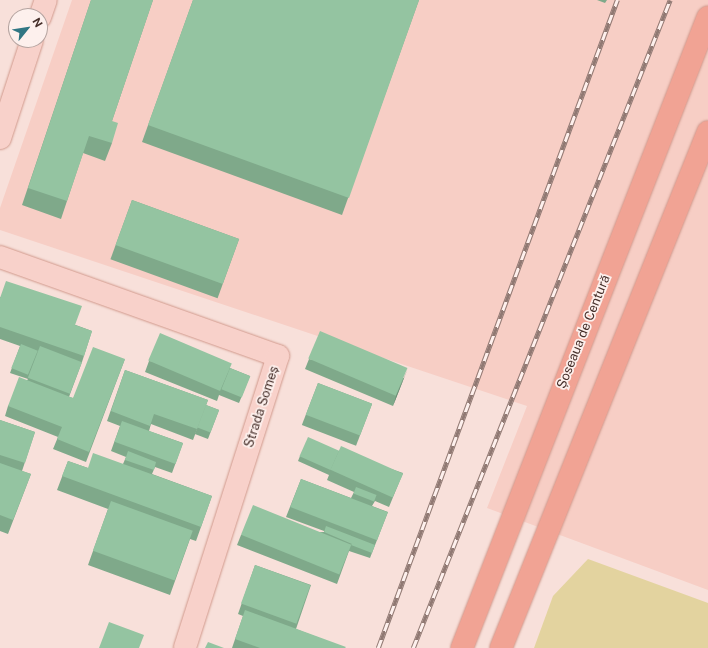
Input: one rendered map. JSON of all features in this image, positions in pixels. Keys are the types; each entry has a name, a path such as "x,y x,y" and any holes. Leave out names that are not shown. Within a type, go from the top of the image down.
{"main road":[{"name":"Șoseaua de Centură","path":"462,648 708,17"},
{"path":"501,648 708,132"}],"street":[{"path":"0,138 29,48"},
{"name":"Strada Someș","path":"0,258 278,356 185,648"}],"shaded area":[{"path":"72,0 708,0 708,590 487,508 527,406 0,230 0,208"},
{"path":"588,559 708,603 708,648 534,648 553,596"}],"building":[{"path":"91,0 153,0 112,121 118,123 112,143 89,136 67,201 28,188"},
{"path":"193,0 419,0 349,198 148,125"},
{"path":"132,200 239,239 223,284 116,245"},
{"path":"6,281 82,306 75,325 92,331 84,356 0,327 0,298"},
{"path":"320,331 407,368 396,396 308,359"},
{"path":"160,333 232,363 220,391 148,361"},
{"path":"21,344 38,351 28,375 11,368"},
{"path":"40,346 82,362 70,394 28,378"},
{"path":"93,347 125,359 89,452 57,439 62,427 8,406 19,377 73,398"},
{"path":"230,368 250,376 242,398 221,389"},
{"path":"125,370 208,400 197,429 154,414 150,426 111,411"},
{"path":"318,383 372,404 360,436 306,415"},
{"path":"206,405 219,410 210,432 197,427"},
{"path":"0,420 35,432 25,463 0,455"},
{"path":"122,421 183,443 176,464 114,442"},
{"path":"308,437 339,451 331,470 299,456"},
{"path":"341,446 403,474 393,497 330,470"},
{"path":"128,451 156,462 154,470 125,460"},
{"path":"93,453 212,496 201,527 62,476 68,461 88,468"},
{"path":"0,463 31,474 13,520 0,515"},
{"path":"301,479 388,512 377,540 290,507"},
{"path":"356,487 377,495 374,501 353,494"},
{"path":"111,501 193,531 175,581 93,551"},
{"path":"253,505 351,545 339,574 241,535"},
{"path":"326,526 375,545 372,553 324,532"},
{"path":"255,565 310,585 296,624 241,604"},
{"path":"245,610 346,647 260,648 235,639"},
{"path":"109,622 144,635 139,648 99,648"},
{"path":"208,642 224,648 205,648"}],"railway":[{"path":"378,648 617,0"},
{"path":"413,648 670,0"}]}
